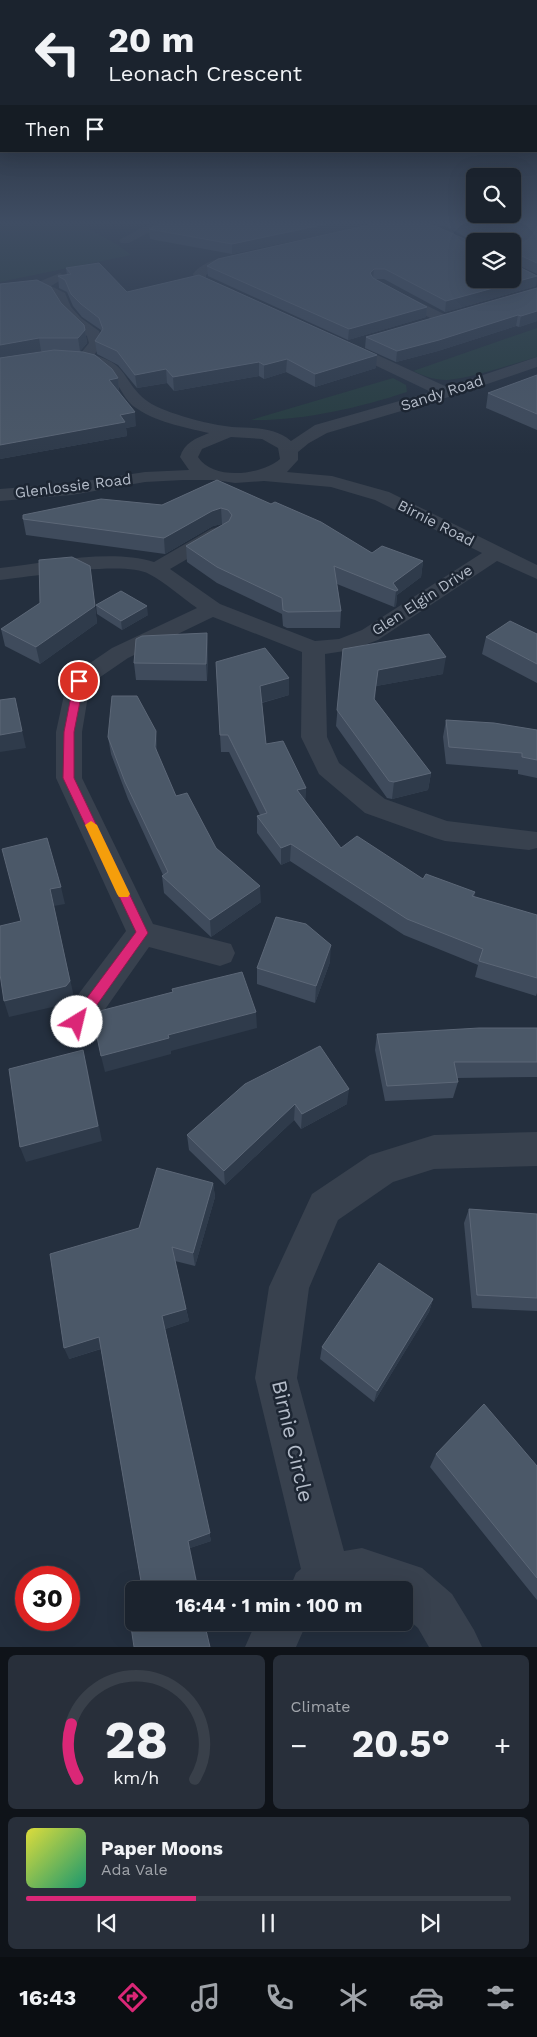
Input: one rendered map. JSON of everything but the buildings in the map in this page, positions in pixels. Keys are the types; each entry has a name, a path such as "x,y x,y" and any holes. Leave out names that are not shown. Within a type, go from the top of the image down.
{"street":[{"path":"62,301 65,308 76,321 94,334 96,343 85,358"},
{"path":"412,301 447,318 424,325"},
{"path":"330,339 446,393"},
{"path":"348,347 367,341"},
{"path":"0,365 41,358 85,358 112,368 137,401 177,420 191,432 193,448 191,459 196,466 217,476"},
{"name":"Sandy Road","path":"264,475 281,468 288,462 290,453 303,439 321,429 446,393 537,362"},
{"path":"507,372 529,381"},
{"name":"Birnie Road","path":"177,420 277,439 288,448 290,453 312,471 332,482"},
{"name":"Sandy Road","path":"240,432 304,427 347,421"},
{"name":"Glenlossie Road","path":"145,477 172,467 193,448 216,435 240,432"},
{"name":"Glenlossie Road","path":"0,495 72,489 145,477 183,475 247,478 264,475"},
{"name":"Birnie Road","path":"264,475 332,482 382,496 537,573"},
{"path":"156,569 221,532"},
{"name":"Glen Elgin Drive","path":"0,574 107,562 133,562 156,569 212,609 313,648 343,645 370,635 496,553"},
{"path":"142,933 69,778 69,732 79,681 120,653 212,609"},
{"path":"313,648 314,737 328,768 375,806 445,832 529,840"},
{"path":"142,933 220,953"},
{"path":"77,1022 142,933"},
{"name":"Birnie Circle","path":"319,1581 276,1378 289,1286 325,1207 383,1167 434,1152 537,1149"},
{"name":"Birnie Circle","path":"330,1581 362,1572 392,1581"},
{"name":"Birnie Circle","path":"413,1592 436,1611 457,1647"},
{"path":"270,1647 278,1631"}],"green space":[{"path":"537,328 537,357 481,374 447,380 429,377 413,371"},
{"path":"393,378 406,385 407,392 369,403 310,416 251,420"}],"slow traffic":[{"path":"91,825 123,894"}],"route":[{"path":"77,1022 142,933 69,778 69,732 79,681"}]}
